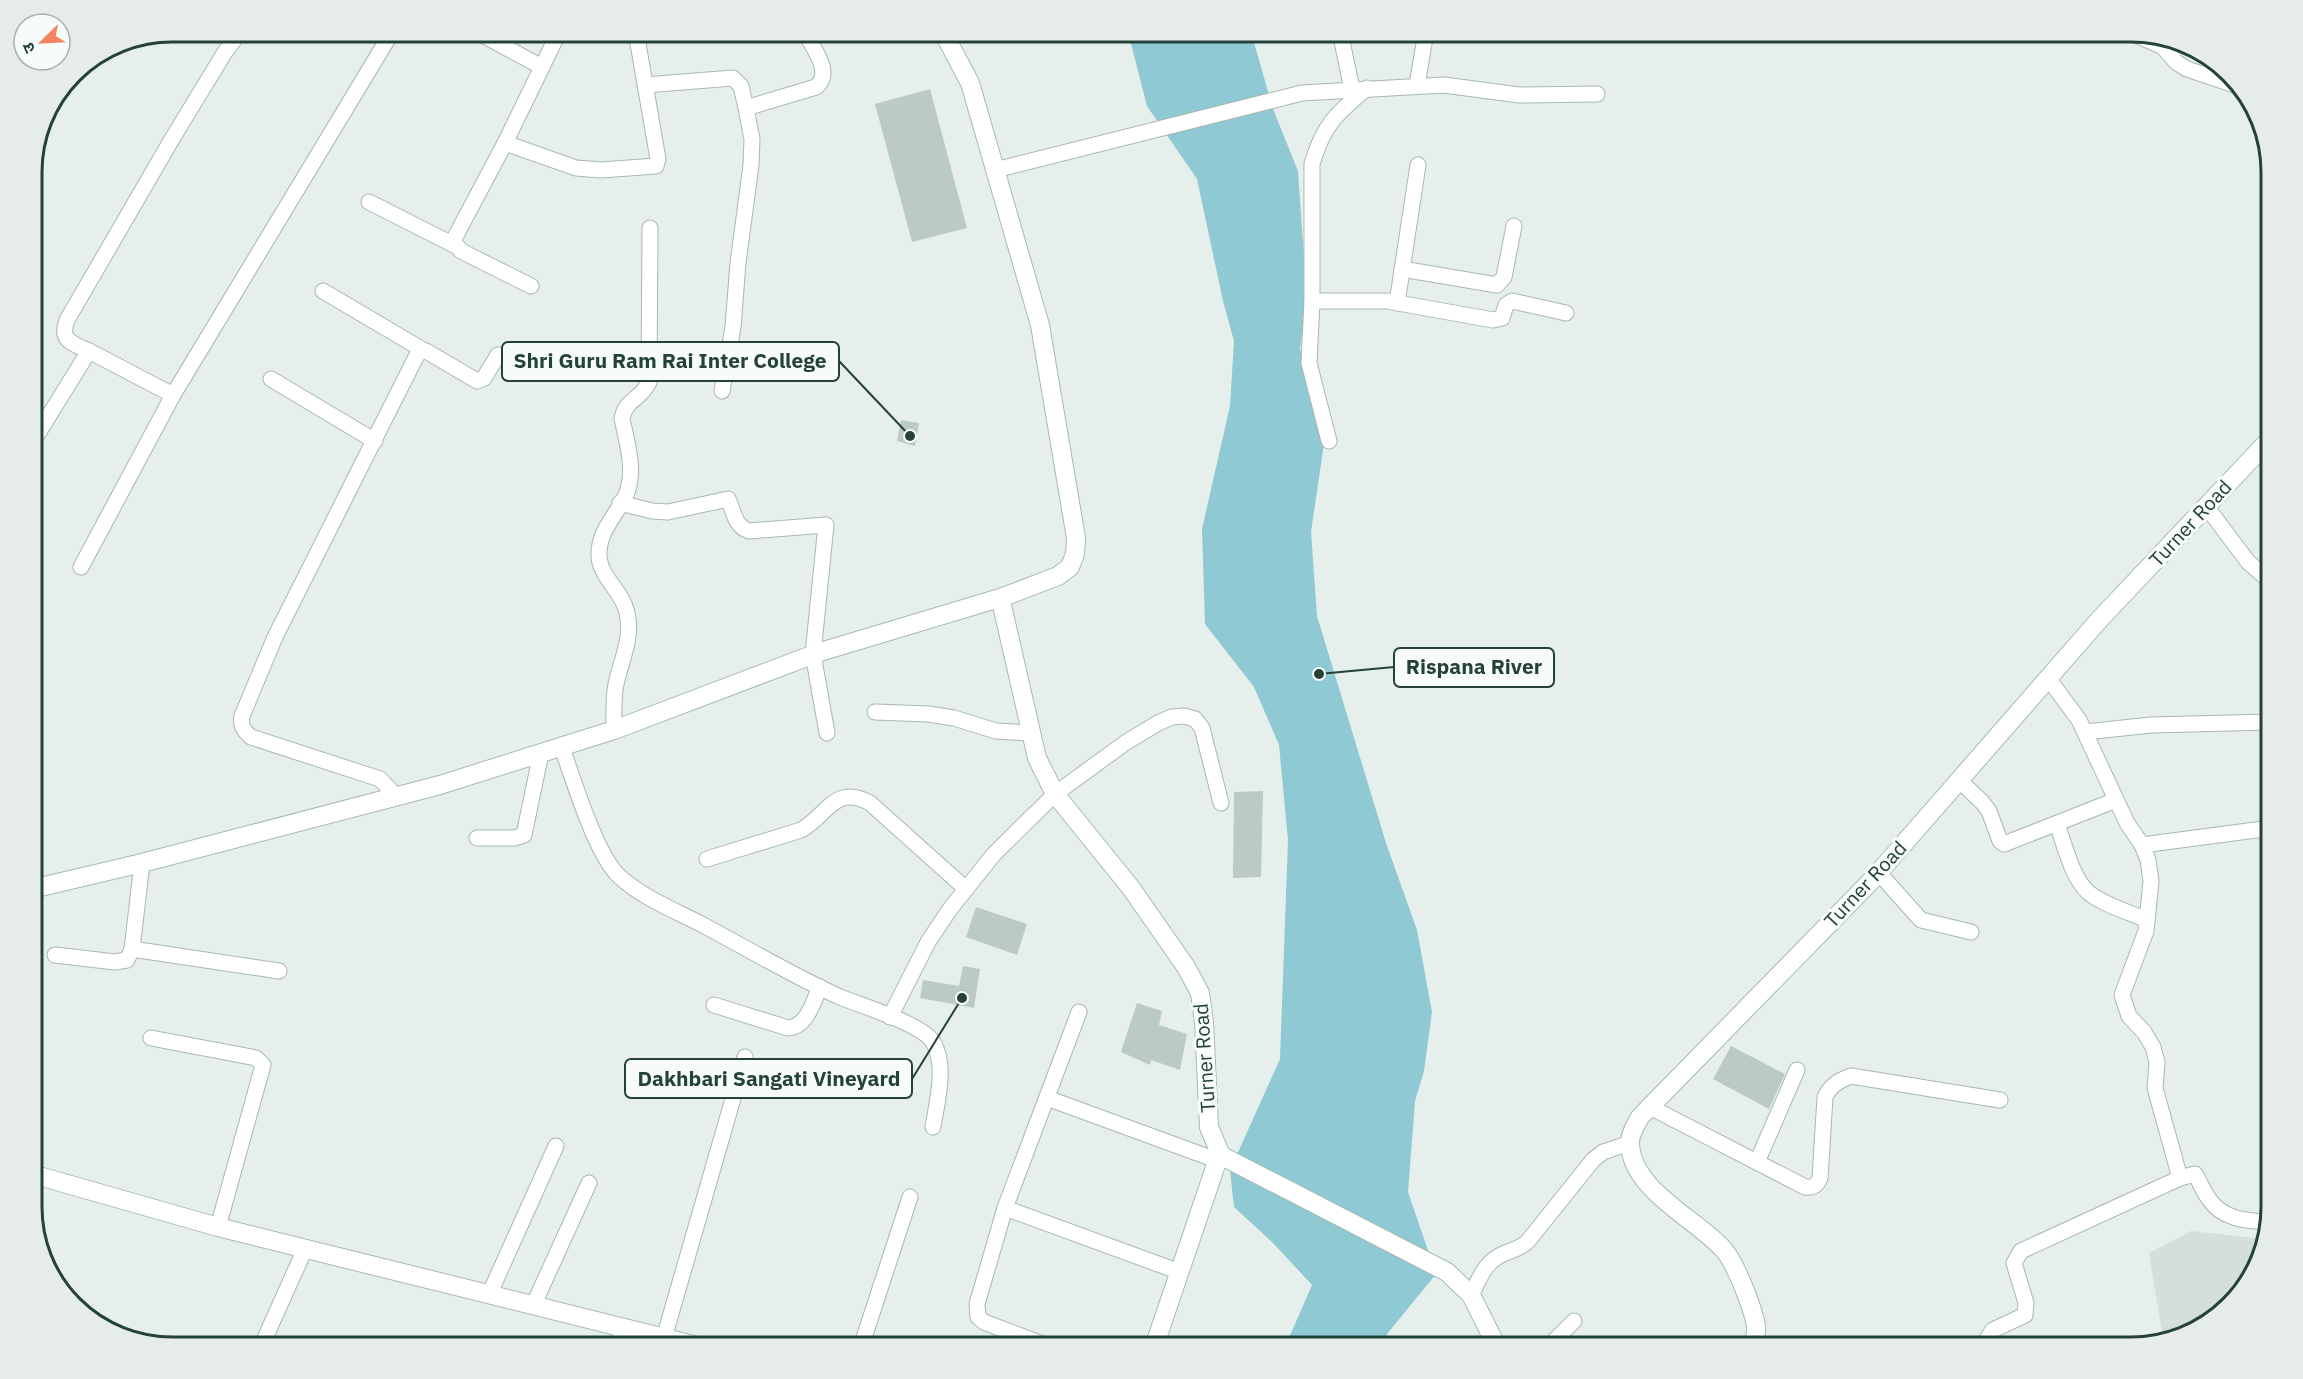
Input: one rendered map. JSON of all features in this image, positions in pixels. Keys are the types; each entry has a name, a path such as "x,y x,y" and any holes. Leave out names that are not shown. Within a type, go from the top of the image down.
{"main road":[{"path":"42,887 142,863 396,796 541,753 614,730 813,654 1004,597 1058,576 1070,567 1075,554 1076,538 1040,326 970,83 948,42"},
{"name":"Turner Road","path":"1630,1143 1632,1132 1640,1117 1878,872 2099,620 2261,448"},
{"name":"Turner Road","path":"1004,597 1000,601 1037,758 1055,794 1131,888 1186,967 1200,993 1204,1022 1209,1127 1221,1157"},
{"path":"1630,1143 1644,1181 1724,1250 1745,1290 1757,1327 1755,1337"},
{"path":"1157,1337 1221,1157 1448,1272 1471,1295 1492,1337"},
{"path":"42,1177 218,1227 660,1337"}],"street":[{"path":"173,395 69,341 64,336 63,329 172,139 232,42"},
{"path":"81,567 173,395 386,42"},
{"path":"496,42 542,67"},
{"path":"454,245 454,236 506,143 555,42"},
{"path":"506,143 576,168 601,170 656,166 658,159 638,42"},
{"path":"746,108 816,87 821,83 824,77 823,68 809,42"},
{"path":"1343,42 1359,89"},
{"path":"1417,85 1424,42"},
{"path":"2158,45 2187,69 2225,82"},
{"path":"645,85 734,78 741,86 752,139 751,165 733,327 722,391"},
{"path":"995,170 1302,93 1444,85 1519,95 1598,94"},
{"path":"1329,441 1309,363 1312,301 1312,164 1325,130 1359,89"},
{"path":"1397,303 1418,165"},
{"path":"369,202 531,286"},
{"path":"1402,269 1497,285 1504,277 1515,226"},
{"path":"614,730 613,706 627,644 628,613 623,598 603,572 599,557 601,537 626,495 631,479 622,419 623,411 645,392 650,370 650,228"},
{"path":"323,291 477,381 484,378 498,355"},
{"path":"1312,301 1397,303 1494,320 1502,318 1506,305 1512,301 1566,313"},
{"path":"42,416 89,351"},
{"path":"396,796 380,779 251,737 240,723 275,637 417,355 423,351"},
{"path":"271,379 375,441"},
{"path":"620,503 652,511 668,512 728,499 735,519 744,530 826,525 813,654 827,733"},
{"path":"2206,506 2248,562 2261,573"},
{"path":"2048,678 2079,720 2130,829 2142,845 2148,860 2151,881 2146,932 2122,995 2129,1016 2144,1032 2153,1047 2157,1062 2155,1088 2180,1178"},
{"path":"875,712 928,714 954,718 996,731 1031,733"},
{"path":"890,1017 928,942 966,889 1002,846 1055,794 1125,743 1172,717 1184,716 1195,719 1202,728 1221,803"},
{"path":"2085,732 2151,725 2261,722"},
{"path":"561,745 604,858 620,877 649,896 820,987 918,1027 928,1035 934,1044 938,1058 940,1079 933,1127"},
{"path":"477,838 514,838 524,835 541,753"},
{"path":"1959,780 1983,802 1989,811 1998,838 2004,844 2116,800"},
{"path":"706,859 801,830 814,823 840,798 858,797 870,803 966,889"},
{"path":"2057,824 2079,881 2087,892 2147,920"},
{"path":"2142,845 2261,829"},
{"path":"55,955 123,962 130,956 142,863"},
{"path":"1878,872 1921,920 1971,932"},
{"path":"132,949 279,971"},
{"path":"714,1005 794,1028 803,1022 820,987"},
{"path":"1024,1337 984,1322 976,1312 977,1304 1005,1208 1079,1012"},
{"path":"152,1038 256,1058 262,1065 263,1070 218,1227"},
{"path":"664,1337 745,1057"},
{"path":"1757,1162 1797,1070"},
{"path":"1650,1107 1806,1187 1817,1185 1820,1178 1825,1097 1830,1087 1840,1080 1851,1076 2000,1100"},
{"path":"1047,1098 1221,1157"},
{"path":"1471,1295 1485,1268 1499,1256 1519,1250 1555,1210 1593,1160 1603,1152 1630,1143"},
{"path":"489,1295 556,1146"},
{"path":"1988,1337 1993,1330 2025,1315 2026,1303 2014,1263 2021,1251 2180,1178 2195,1174 2213,1205 2233,1218 2260,1221"},
{"path":"533,1306 589,1183"},
{"path":"864,1337 910,1197"},
{"path":"1005,1208 1180,1272"},
{"path":"265,1337 305,1249"},
{"path":"1558,1337 1574,1321"},
{"path":"620,1337 623,1328"}],"shaded area":[{"path":"2191,1231 2257,1238 2244,1272 2223,1299 2196,1320 2162,1334 2149,1253"}],"water":[{"path":"1131,42 1254,42 1273,109 1298,171 1307,301 1300,349 1325,437 1311,532 1317,616 1386,843 1417,930 1432,1012 1424,1071 1415,1101 1408,1192 1436,1274 1386,1337 1289,1337 1312,1285 1273,1243 1234,1207 1230,1170 1280,1059 1288,840 1279,745 1254,687 1205,624 1202,529 1230,406 1234,341 1223,301 1197,179 1147,106"}],"building":[{"path":"930,89 967,228 912,242 875,104"},
{"path":"901,420 919,423 915,446 897,441"},
{"path":"1263,791 1261,877 1233,878 1234,792"},
{"path":"976,907 1027,924 1017,955 966,937"},
{"path":"963,966 980,969 974,1008 920,998 923,980 959,986"},
{"path":"1137,1003 1162,1011 1159,1025 1187,1034 1180,1070 1151,1060 1150,1065 1121,1052"},
{"path":"1731,1046 1785,1074 1769,1109 1713,1079"}],"place":[{"name":"Shri Guru Ram Rai Inter College","path":"910,436"},
{"name":"Rispana River","path":"1319,674"},
{"name":"Dakhbari Sangati Vineyard","path":"962,998"}]}
